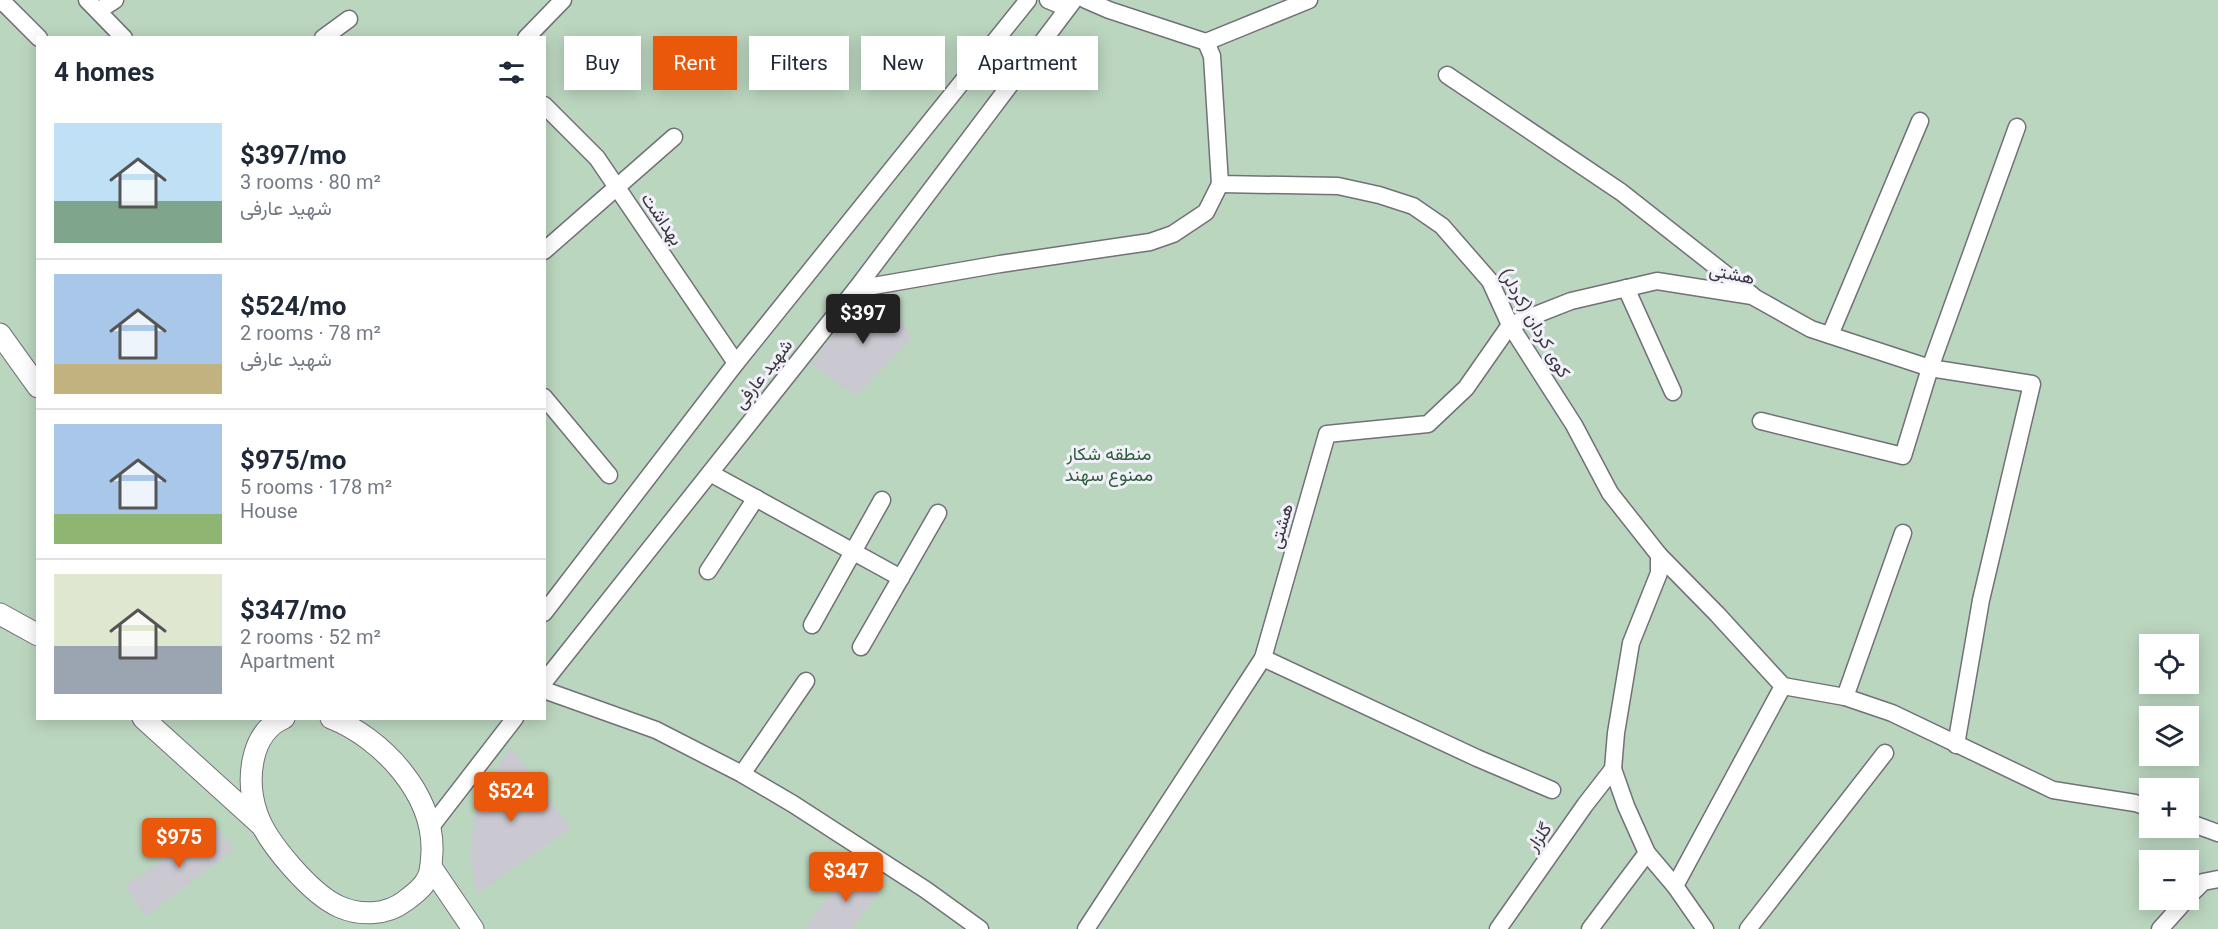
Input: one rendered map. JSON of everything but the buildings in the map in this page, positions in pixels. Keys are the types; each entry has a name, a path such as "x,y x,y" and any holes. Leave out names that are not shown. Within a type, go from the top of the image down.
{"main road":[{"path":"0,334 36,384"},
{"path":"0,614 36,633"},
{"path":"145,720 265,828"},
{"path":"281,720 262,735 254,756 251,785 257,814 273,843 295,871 317,892 372,929"},
{"path":"336,720 372,741 397,766 424,810 430,828 432,847 431,867 427,880 401,904 381,913 340,907"},
{"path":"431,867 473,929"}],"street":[{"path":"1,0 37,36"},
{"path":"92,6 115,0"},
{"path":"528,36 563,0"},
{"name":"شهید عارفی","path":"546,610 736,363 1028,0"},
{"path":"1048,0 1060,5 1077,1 1206,42 1309,0"},
{"name":"شهید عارفی","path":"546,679 856,289 1077,1"},
{"path":"92,6 122,36"},
{"path":"326,36 349,19"},
{"path":"856,289 1000,264 1150,242 1173,234 1206,212 1220,184 1212,56 1206,42"},
{"path":"1447,75 1621,192 1752,296"},
{"name":"بهداشت","path":"546,107 597,158 736,363"},
{"path":"1830,335 1920,121"},
{"path":"1761,421 1903,456 1930,368 2017,127"},
{"path":"546,249 674,137"},
{"name":"کوی کردان (کردلر)","path":"1220,184 1338,186 1379,195 1413,206 1442,226 1468,253 1490,281 1510,325 1574,425 1610,493 1659,555 1783,686"},
{"name":"هشتی","path":"1263,658 1327,434 1428,424 1466,388 1510,325 1571,301 1657,281 1752,296 1810,329 1930,368 2032,384 1981,600 1956,746"},
{"path":"1626,288 1673,392"},
{"path":"546,399 609,475"},
{"path":"710,473 901,578"},
{"path":"708,572 756,498"},
{"path":"812,625 882,500"},
{"path":"861,647 938,513"},
{"path":"1845,697 1903,533"},
{"path":"1659,555 1659,573 1631,643 1616,733 1613,769 1626,806 1647,853 1675,886 1705,929"},
{"path":"1086,929 1263,658 1477,758 1552,790"},
{"path":"742,774 806,681"},
{"path":"1675,886 1783,686 1845,697 1892,713 1956,746 2053,790 2139,804"},
{"path":"546,691 656,730 742,774 793,804 907,878 980,929"},
{"path":"430,828 513,720"},
{"path":"1748,929 1885,753"},
{"name":"گلزار","path":"1498,929 1613,769"},
{"path":"2199,826 2218,833"},
{"path":"1590,929 1647,853"},
{"path":"2199,886 2203,882 2218,879"},
{"path":"2160,929 2177,910"}],"green space":[{"name":"منطقه شکار ممنوع سهند","path":"0,0 2218,0 2218,929 0,929"}]}
